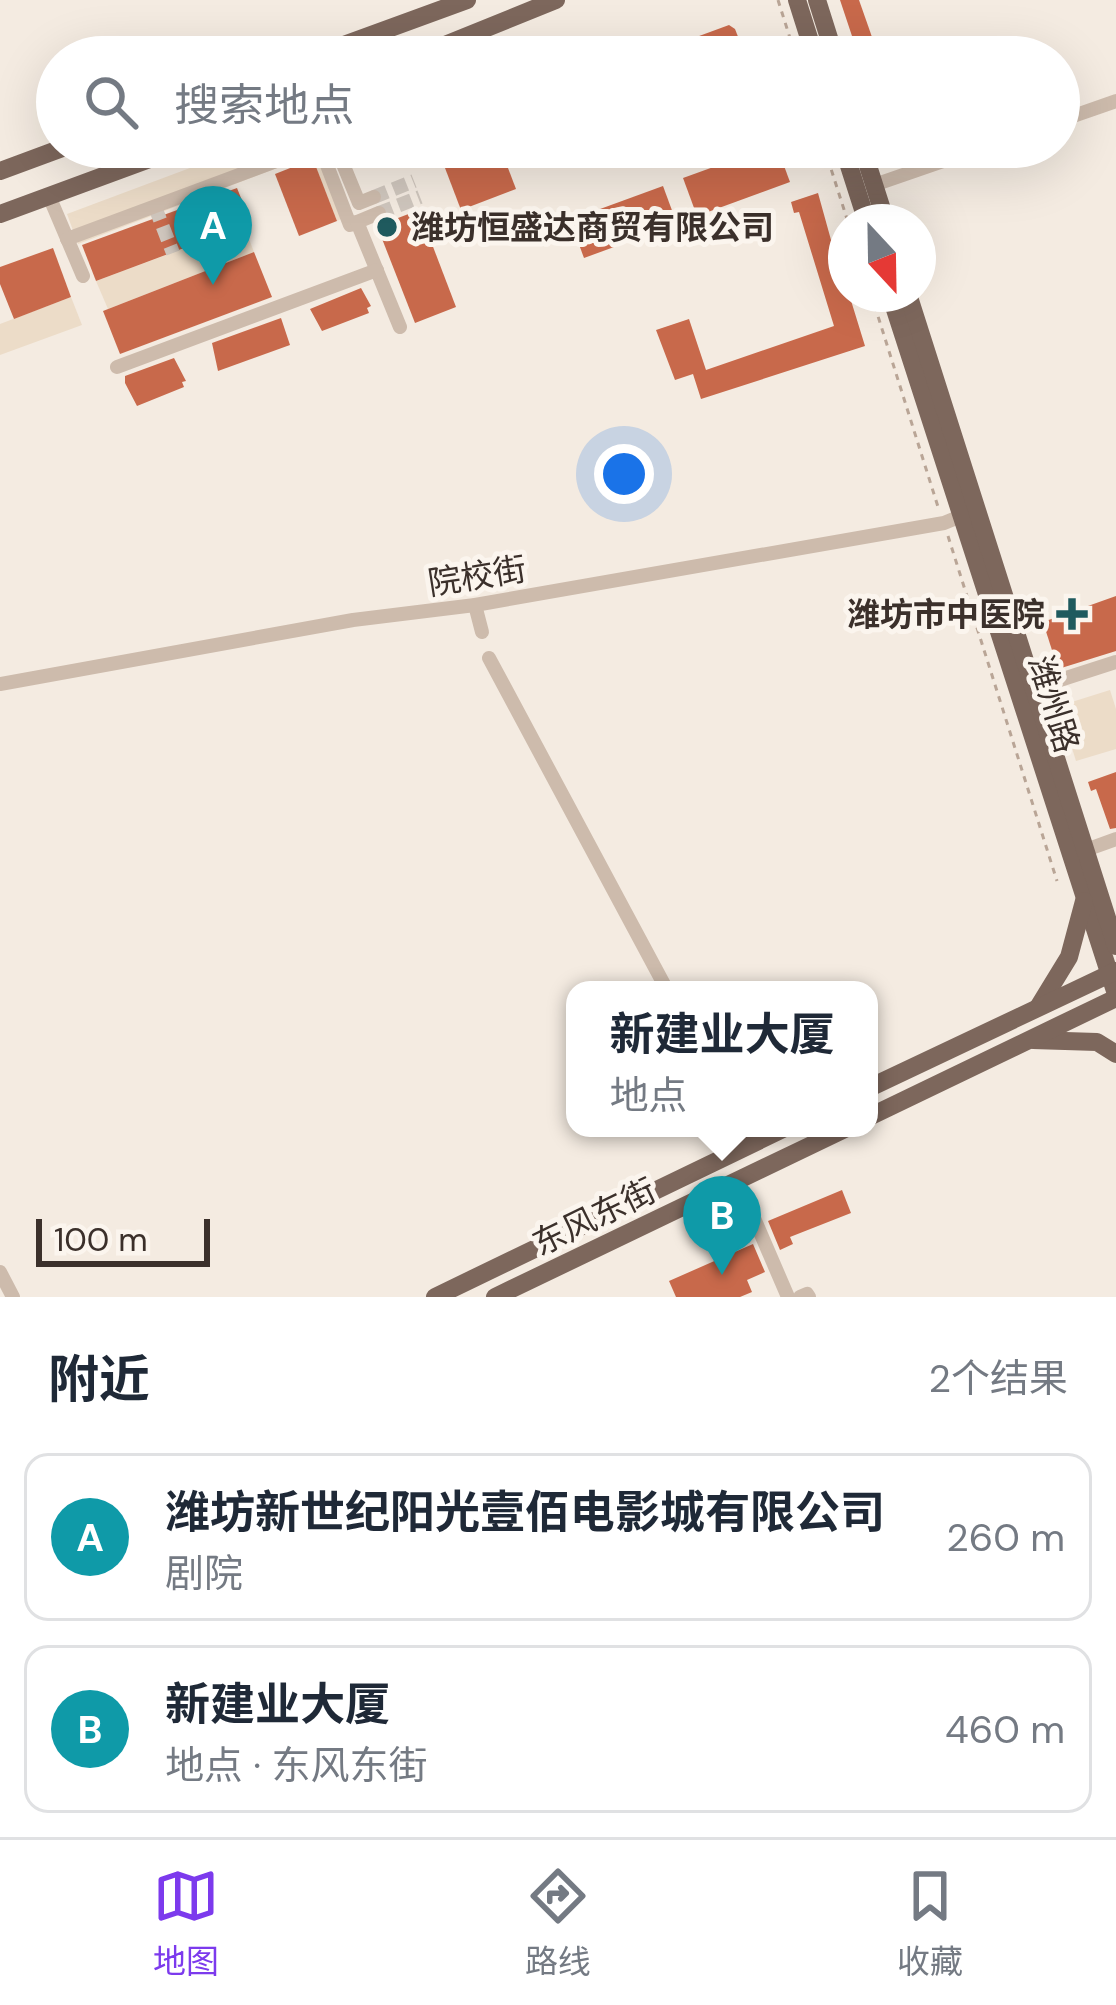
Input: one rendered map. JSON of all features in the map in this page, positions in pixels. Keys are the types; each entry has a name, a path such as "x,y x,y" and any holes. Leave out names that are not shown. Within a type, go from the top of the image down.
{"main road":[{"path":"368,36 467,0"},
{"path":"467,36 556,0"},
{"path":"796,0 808,36"},
{"path":"817,0 828,36"},
{"path":"0,171 36,158"},
{"path":"0,214 125,168"},
{"path":"850,168 861,204"},
{"path":"869,168 880,204"},
{"name":"潍州路","path":"895,312 952,519 1091,898 1116,996"},
{"name":"潍州路","path":"914,312 1083,850 1091,898 1116,946"},
{"path":"1038,1006 1069,957 1091,898 1116,906"},
{"path":"878,1084 1112,973"},
{"path":"878,1114 1116,996"},
{"path":"1028,1040 1097,1042 1116,1054"},
{"name":"东风东街","path":"435,1297 766,1137"},
{"name":"东风东街","path":"495,1297 828,1137"}],"street":[{"path":"1080,114 1116,101"},
{"path":"68,239 260,168"},
{"path":"326,168 350,225 380,214"},
{"path":"345,168 359,203 374,197"},
{"path":"874,185 923,168"},
{"path":"49,196 83,276"},
{"path":"358,222 400,327"},
{"path":"117,367 377,270"},
{"name":"院校街","path":"0,684 952,519"},
{"path":"475,605 482,632"},
{"path":"489,658 662,981"},
{"path":"1032,689 1116,662"},
{"path":"1083,850 1116,839"},
{"path":"738,1181 788,1297"},
{"path":"0,1272 13,1297"}],"path":[{"path":"778,0 789,36"},
{"path":"831,168 842,204"},
{"path":"877,312 952,519 1057,881"}],"shaded area":[{"path":"190,168 277,168 78,244 67,214"},
{"path":"316,168 323,168 343,218 337,221"},
{"path":"244,226 254,252 108,309 96,281"},
{"path":"71,297 82,325 0,355 0,324"},
{"path":"1110,690 1116,709 1116,749 1076,761 1059,706"}],"building":[{"path":"840,0 859,0 872,36 852,36"},
{"path":"729,25 738,36 699,36"},
{"path":"290,168 316,168 337,221 299,236 275,174"},
{"path":"445,168 508,168 516,189 461,210"},
{"path":"711,168 785,168 790,182 697,216 683,178"},
{"path":"663,186 677,224 584,258 570,220"},
{"path":"237,188 251,223 96,281 82,245"},
{"path":"818,193 828,229 828,306 799,212 794,213 791,202"},
{"path":"419,210 456,307 415,323 377,226"},
{"path":"53,248 71,297 14,319 0,284 0,267"},
{"path":"254,252 272,297 120,354 103,311"},
{"path":"361,288 371,306 369,313 322,331 310,309"},
{"path":"830,312 855,312 865,346 701,399 693,374 675,380 656,330 689,319 706,370 834,326"},
{"path":"281,318 290,345 218,371 212,343"},
{"path":"174,358 186,381 184,387 137,406 125,376"},
{"path":"1116,596 1116,651 1058,669 1043,622"},
{"path":"1116,772 1116,828 1110,829 1096,789 1091,791 1088,782"},
{"path":"842,1190 851,1213 790,1237 793,1244 780,1250 768,1221"},
{"path":"753,1244 765,1272 747,1280 752,1292 740,1297 676,1297 669,1281"}],"tunnel":[{"path":"374,197 414,181"},
{"path":"379,213 420,197"},
{"path":"155,207 173,253"}],"place":[{"name":"潍坊恒盛达商贸有限公司","path":"387,227"},
{"name":"潍坊新世纪阳光壹佰电影城有限公司","path":"213,285"},
{"name":"潍坊市中医院","path":"1072,614"},
{"name":"新建业大厦","path":"722,1275"}]}
